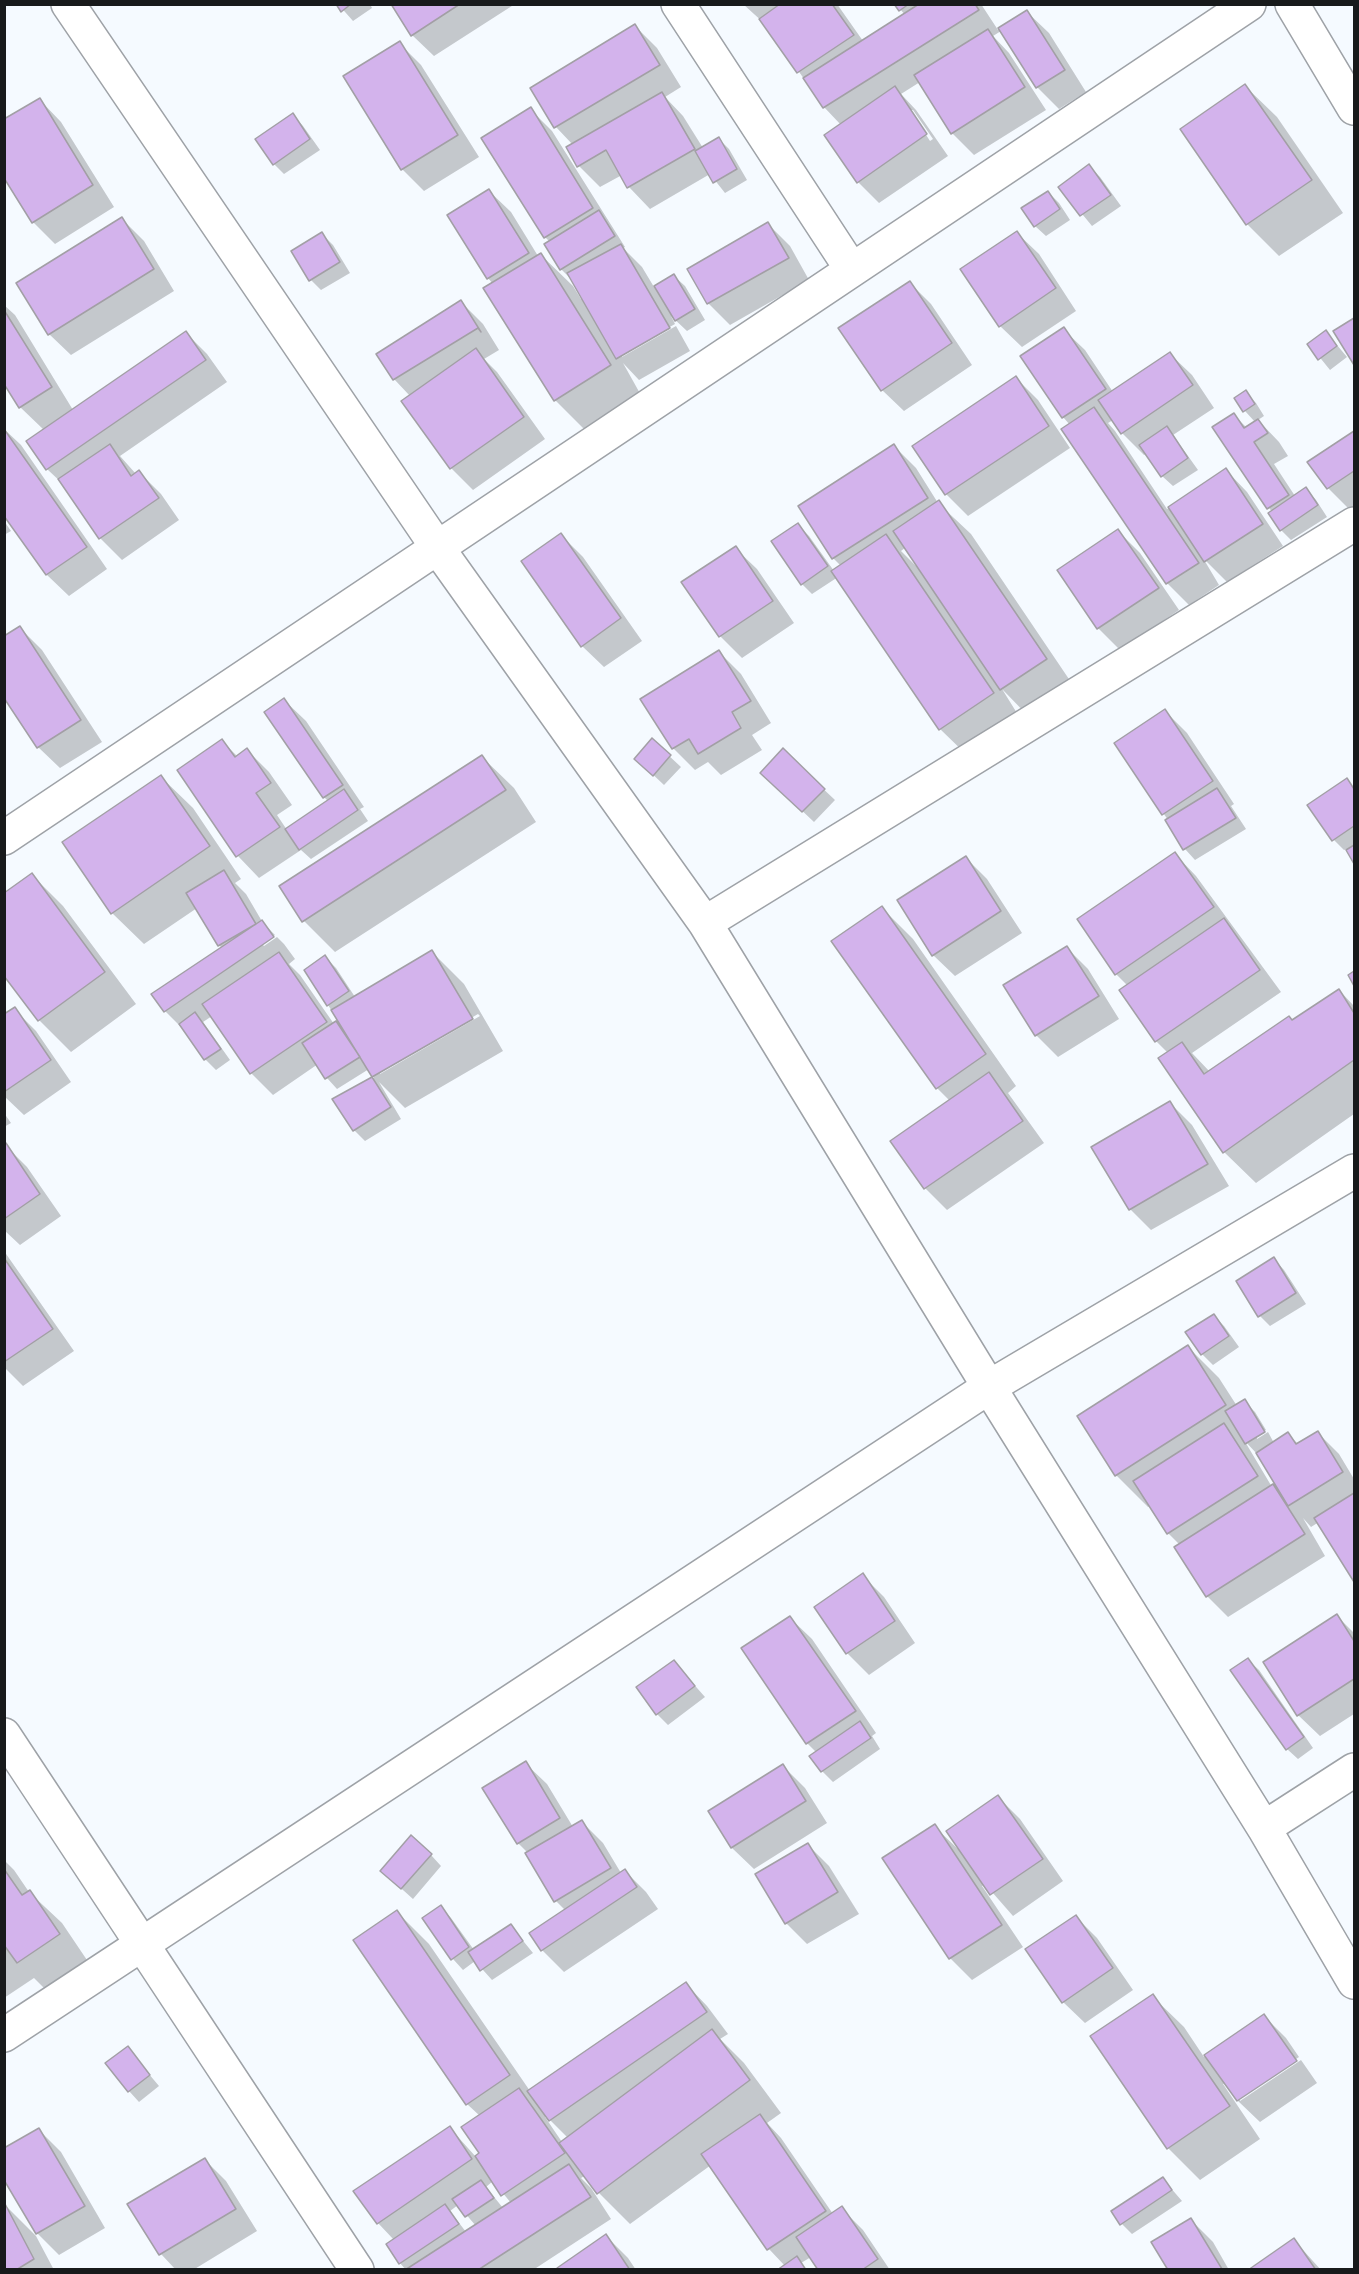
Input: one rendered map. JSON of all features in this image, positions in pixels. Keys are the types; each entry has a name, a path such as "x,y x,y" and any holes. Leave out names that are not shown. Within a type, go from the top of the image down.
{"street":[{"path":"68,4 437,548 705,923 1264,1828 1354,1982"},
{"path":"678,4 852,270"},
{"path":"4,838 1249,4"},
{"path":"1292,4 1354,108"},
{"path":"705,923 1354,524"},
{"path":"4,2035 990,1387 1354,1171"},
{"path":"4,1735 357,2270"},
{"path":"1264,1828 1354,1770"}],"building":[{"path":"336,4 351,4 341,12"},
{"path":"391,4 460,4 411,36"},
{"path":"780,4 832,4 854,35 797,73 759,19"},
{"path":"894,4 909,4 899,11"},
{"path":"919,4 975,4 979,10 823,108 803,78"},
{"path":"1027,10 1065,70 1036,88 998,28"},
{"path":"635,24 660,65 554,128 530,88"},
{"path":"988,29 1025,87 951,134 914,75"},
{"path":"400,41 458,135 401,170 343,76"},
{"path":"1245,84 1312,180 1246,225 1180,129"},
{"path":"895,86 927,134 857,183 824,135"},
{"path":"662,92 695,149 627,188 606,150 577,167 566,147"},
{"path":"40,98 93,185 32,223 4,178 4,119"},
{"path":"531,107 593,208 544,238 481,138"},
{"path":"293,113 310,139 273,165 255,139"},
{"path":"719,137 737,169 713,183 695,151"},
{"path":"1089,164 1111,195 1080,216 1058,187"},
{"path":"489,189 529,253 487,279 447,215"},
{"path":"1048,191 1060,209 1034,227 1021,208"},
{"path":"599,210 615,236 560,270 544,244"},
{"path":"122,217 154,269 48,335 16,283"},
{"path":"768,222 789,258 707,304 687,269"},
{"path":"1017,231 1056,288 999,327 960,269"},
{"path":"322,232 340,262 309,281 291,251"},
{"path":"621,244 670,328 616,359 567,273"},
{"path":"541,253 611,365 554,401 483,288"},
{"path":"674,274 695,309 675,321 654,286"},
{"path":"910,281 952,343 881,391 838,328"},
{"path":"461,300 481,332 478,328 393,380 376,354"},
{"path":"4,310 52,387 19,408 4,384"},
{"path":"1354,318 1354,365 1333,331"},
{"path":"1064,327 1106,389 1062,418 1020,356"},
{"path":"1326,330 1337,346 1318,360 1307,344"},
{"path":"186,331 206,360 46,470 26,441"},
{"path":"476,348 524,417 450,469 401,401"},
{"path":"1170,352 1193,385 1121,434 1098,400"},
{"path":"1016,376 1049,426 945,495 912,446"},
{"path":"1246,390 1255,404 1243,412 1234,398"},
{"path":"1094,407 1199,563 1166,584 1061,429"},
{"path":"1234,413 1244,428 1258,419 1268,433 1254,442 1289,495 1267,509 1212,427"},
{"path":"1167,426 1188,458 1161,477 1139,445"},
{"path":"4,429 87,547 46,575 4,516"},
{"path":"1354,431 1354,471 1327,489 1307,462"},
{"path":"110,444 131,476 139,470 159,498 99,539 58,479"},
{"path":"894,444 928,498 832,559 798,506"},
{"path":"1226,468 1263,524 1204,562 1168,507"},
{"path":"1306,487 1318,505 1280,531 1268,513"},
{"path":"939,500 1047,659 1000,690 893,531"},
{"path":"798,523 828,566 801,585 771,541"},
{"path":"1118,529 1159,588 1097,629 1057,570"},
{"path":"561,533 621,618 581,647 521,561"},
{"path":"886,534 994,693 939,730 831,571"},
{"path":"736,546 773,601 719,637 681,582"},
{"path":"20,626 81,720 37,748 4,698 4,636"},
{"path":"719,650 751,701 732,712 741,728 698,754 689,739 672,749 640,699"},
{"path":"284,698 343,785 323,798 264,712"},
{"path":"1165,709 1213,781 1162,815 1114,743"},
{"path":"652,738 671,755 653,776 634,759"},
{"path":"222,739 235,757 247,748 271,783 256,793 280,827 236,857 177,770"},
{"path":"783,748 825,789 802,812 760,773"},
{"path":"482,755 506,790 302,922 279,886"},
{"path":"161,775 210,846 111,914 62,842"},
{"path":"1347,778 1354,789 1354,826 1332,841 1307,805"},
{"path":"1217,788 1236,818 1183,850 1165,820"},
{"path":"344,789 358,810 299,850 285,829"},
{"path":"1354,845 1354,864 1346,850"},
{"path":"1175,852 1214,907 1115,975 1077,919"},
{"path":"966,856 1001,911 932,956 897,900"},
{"path":"224,870 256,924 218,946 186,893"},
{"path":"32,873 105,972 38,1021 4,976 4,893"},
{"path":"882,906 986,1054 936,1089 831,941"},
{"path":"1224,918 1260,970 1155,1042 1119,990"},
{"path":"262,920 274,937 164,1012 151,994"},
{"path":"1067,946 1099,996 1035,1036 1003,985"},
{"path":"432,950 473,1019 372,1077 331,1010"},
{"path":"279,952 327,1022 250,1074 202,1004"},
{"path":"325,955 349,991 327,1006 304,970"},
{"path":"1354,971 1354,986 1348,975"},
{"path":"1339,989 1354,1013 1354,1060 1223,1153 1158,1058 1182,1042 1204,1074 1289,1016 1292,1020"},
{"path":"15,1007 51,1060 4,1092 4,1014"},
{"path":"195,1012 221,1049 204,1060 179,1024"},
{"path":"336,1021 360,1057 325,1079 302,1043"},
{"path":"989,1072 1023,1121 924,1189 890,1141"},
{"path":"372,1077 391,1107 353,1131 332,1099"},
{"path":"1170,1101 1208,1164 1129,1210 1091,1147"},
{"path":"6,1143 40,1194 4,1219 4,1144"},
{"path":"1274,1257 1296,1293 1258,1317 1236,1281"},
{"path":"4,1258 53,1329 4,1362"},
{"path":"1214,1314 1229,1336 1201,1355 1185,1332"},
{"path":"1188,1345 1226,1405 1115,1476 1077,1416"},
{"path":"1245,1399 1265,1432 1245,1444 1225,1411"},
{"path":"1224,1423 1258,1476 1167,1534 1133,1481"},
{"path":"1318,1431 1343,1472 1288,1506 1256,1453 1288,1432 1296,1444"},
{"path":"1273,1484 1305,1534 1206,1597 1174,1547"},
{"path":"1354,1493 1354,1582 1314,1518"},
{"path":"863,1573 895,1621 846,1654 814,1607"},
{"path":"1337,1614 1354,1641 1354,1679 1297,1716 1263,1662"},
{"path":"790,1616 856,1711 806,1744 741,1648"},
{"path":"1248,1658 1304,1737 1286,1750 1230,1670"},
{"path":"674,1660 695,1686 656,1715 636,1687"},
{"path":"860,1721 871,1738 821,1772 809,1756"},
{"path":"526,1761 560,1818 517,1844 482,1788"},
{"path":"783,1764 806,1801 731,1848 708,1811"},
{"path":"998,1795 1043,1859 990,1895 946,1831"},
{"path":"582,1820 611,1868 554,1902 525,1853"},
{"path":"935,1824 1002,1925 949,1959 882,1858"},
{"path":"411,1835 432,1854 401,1889 380,1871"},
{"path":"808,1843 838,1892 785,1924 755,1874"},
{"path":"4,1869 22,1895 30,1890 60,1934 17,1963 4,1945"},
{"path":"625,1869 637,1887 541,1951 529,1933"},
{"path":"441,1905 469,1947 451,1960 422,1918"},
{"path":"397,1910 510,2075 466,2105 353,1940"},
{"path":"1076,1915 1113,1968 1062,2003 1025,1949"},
{"path":"511,1924 523,1941 480,1971 468,1952"},
{"path":"686,1982 707,2012 549,2121 527,2091"},
{"path":"1153,1994 1230,2106 1167,2149 1090,2036"},
{"path":"1264,2014 1297,2061 1237,2101 1204,2055"},
{"path":"712,2029 750,2080 597,2194 559,2143"},
{"path":"128,2046 150,2075 128,2092 105,2063"},
{"path":"519,2088 565,2153 501,2196 475,2156 479,2153 461,2127"},
{"path":"760,2114 826,2211 767,2250 701,2154"},
{"path":"450,2126 472,2159 377,2224 353,2191"},
{"path":"39,2128 85,2206 36,2234 4,2180 4,2148"},
{"path":"205,2158 236,2209 159,2255 127,2204"},
{"path":"569,2164 591,2197 478,2270 405,2270"},
{"path":"1163,2177 1172,2190 1120,2225 1111,2211"},
{"path":"481,2180 494,2198 465,2217 452,2199"},
{"path":"4,2202 34,2259 16,2270 4,2270"},
{"path":"445,2204 459,2224 399,2264 386,2244"},
{"path":"842,2206 878,2259 862,2270 818,2270 796,2237"},
{"path":"1191,2218 1222,2269 1168,2270 1151,2242"},
{"path":"606,2234 630,2270 558,2270 557,2268"},
{"path":"1294,2238 1316,2270 1248,2270"},
{"path":"797,2256 806,2270 777,2270"}]}
